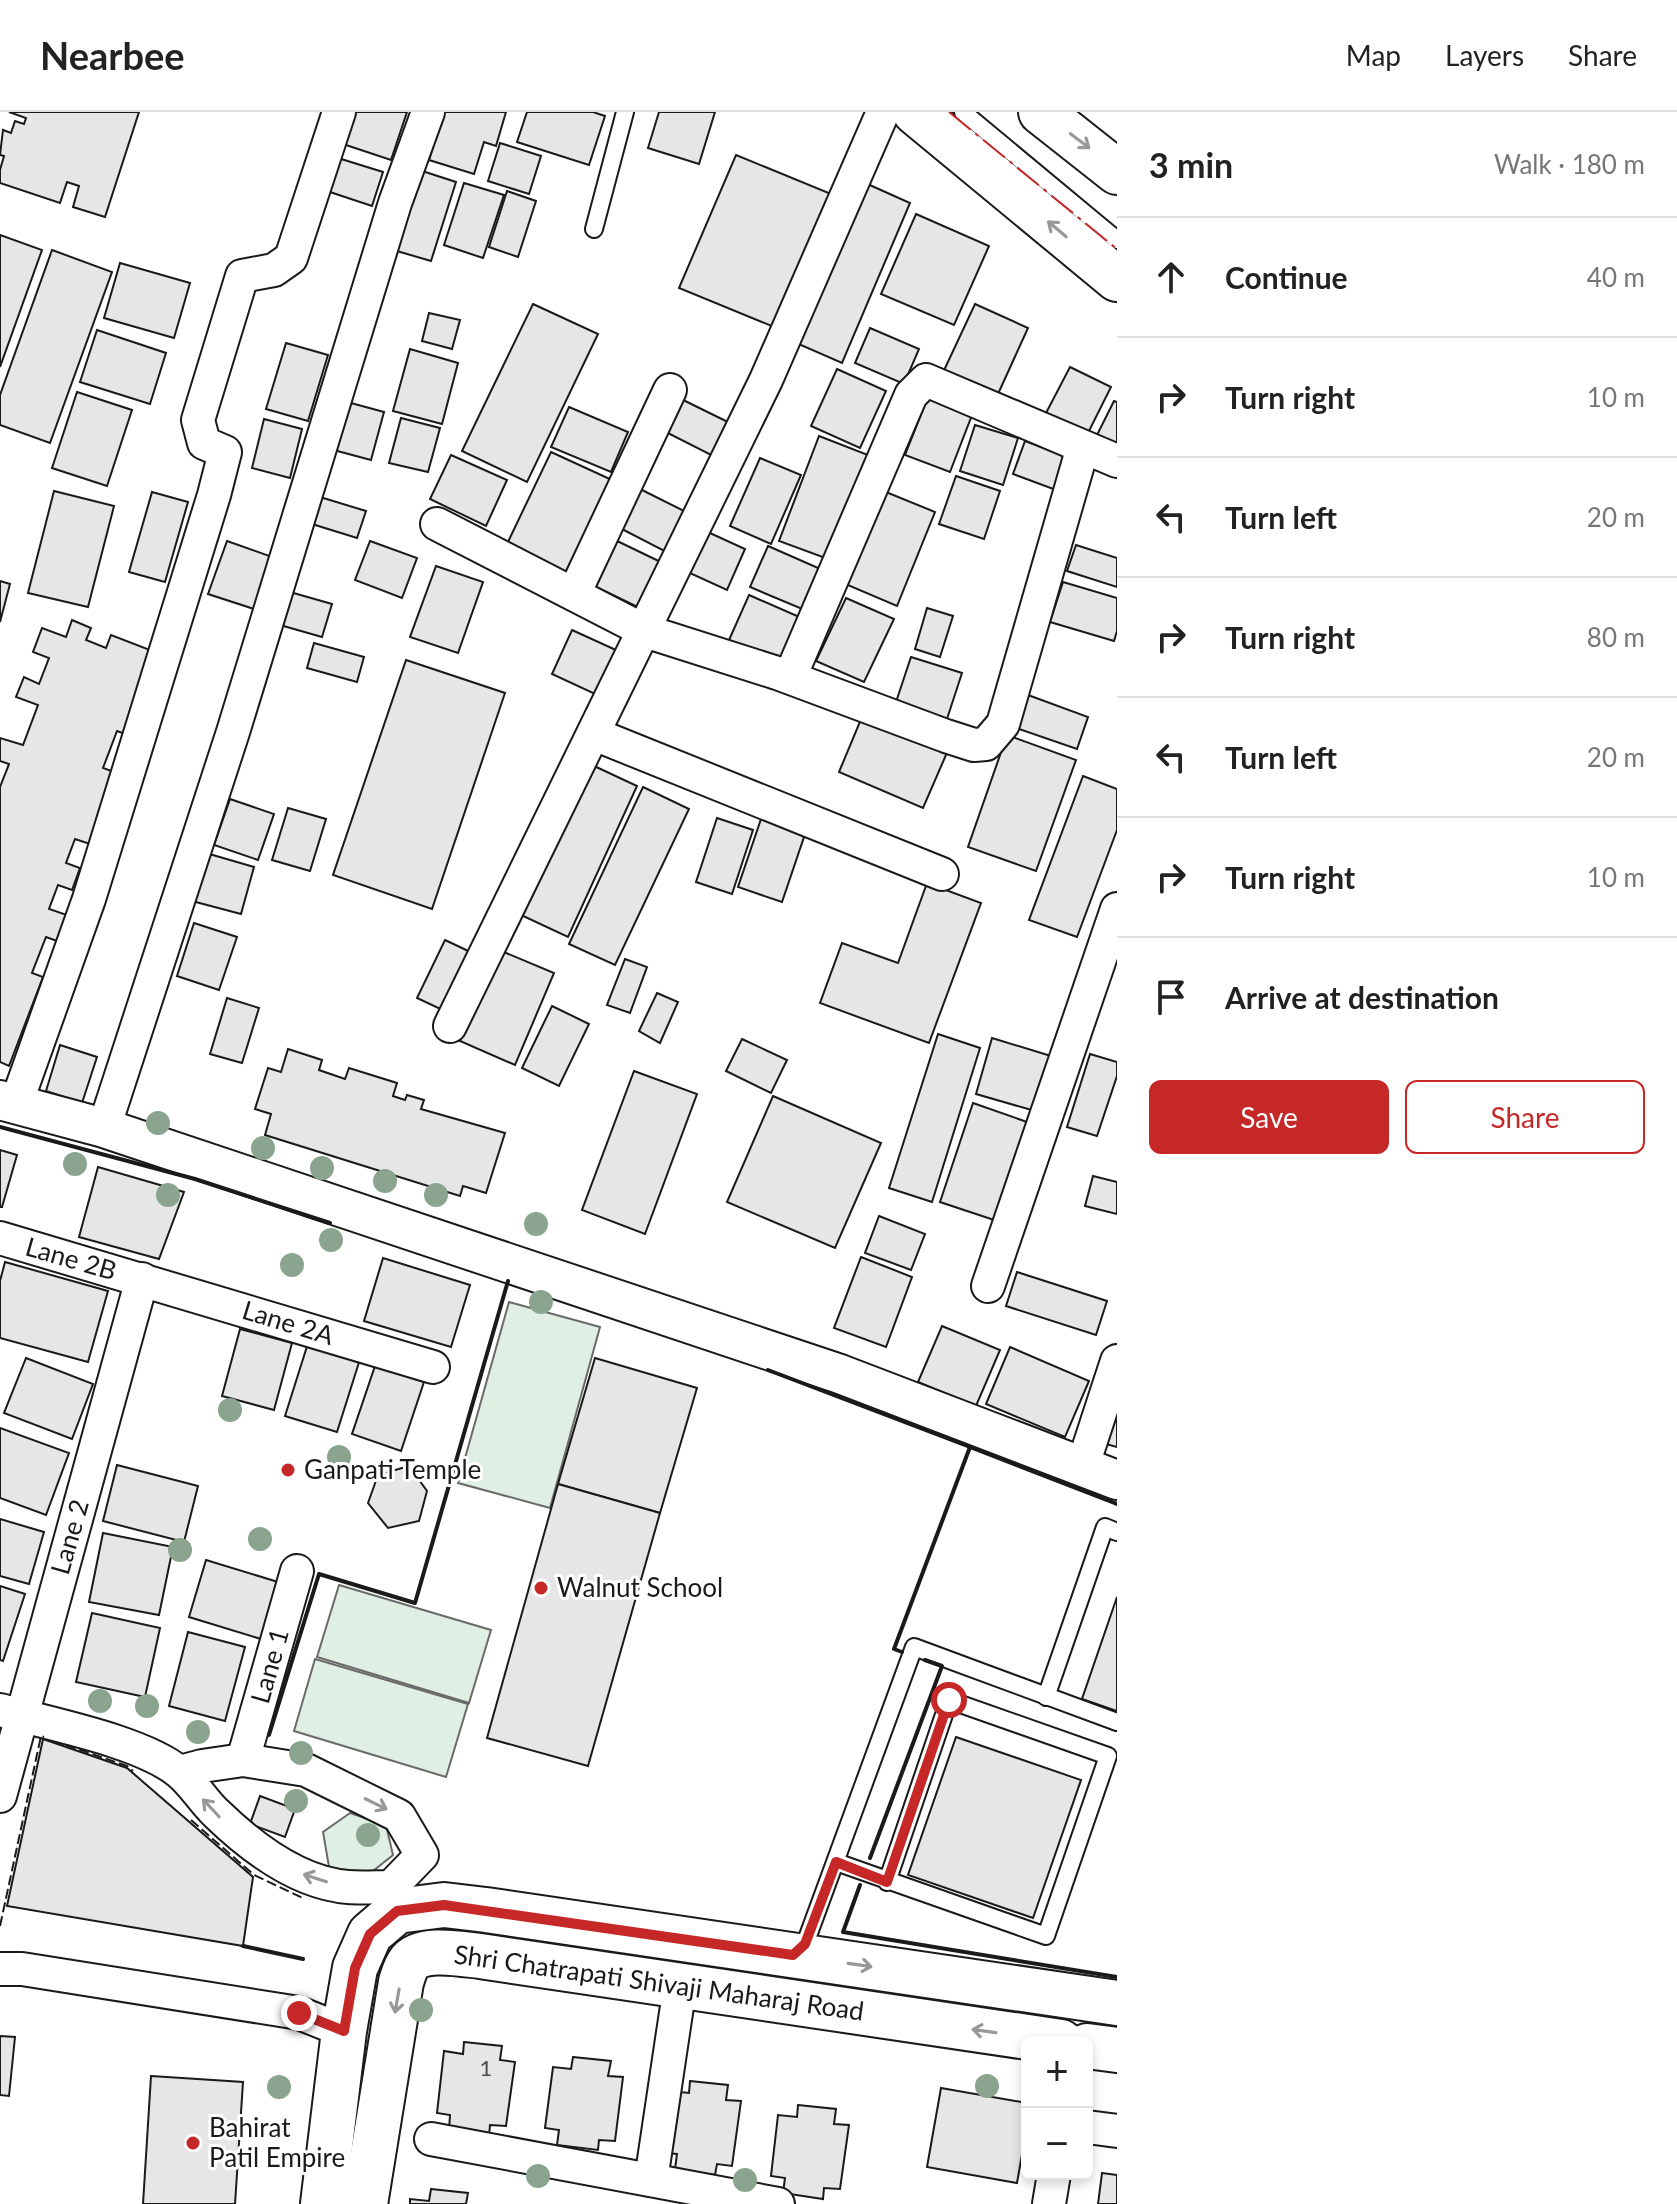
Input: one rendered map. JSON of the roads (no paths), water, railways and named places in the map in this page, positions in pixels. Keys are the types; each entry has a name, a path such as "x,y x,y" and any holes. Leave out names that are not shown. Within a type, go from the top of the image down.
{"main road":[{"path":"915,112 1117,279"},
{"path":"1041,112 1117,172"},
{"path":"323,2204 344,2031 355,1968 370,1934 394,1899"},
{"name":"Shri Chatrapati Shivaji Maharaj Road","path":"394,1899 1117,2003"},
{"name":"Shri Chatrapati Shivaji Maharaj Road","path":"365,2204 401,1982 409,1962 416,1955 444,1952 480,1956 1021,2036"},
{"path":"1093,2047 1117,2050"}],"street":[{"path":"339,112 291,258 274,270 242,276 198,420 204,443 225,452 214,495 89,899 8,1102 104,1128 840,1374 1100,1474 1117,1361"},
{"path":"104,1128 233,732 395,203 428,112"},
{"path":"450,1026 766,380 883,112"},
{"path":"790,677 918,385 926,380 1117,461"},
{"path":"574,594 670,390"},
{"path":"437,524 645,631 790,677 946,736 974,745 986,744 1003,724 1083,447"},
{"path":"594,734 942,874"},
{"path":"988,1286 1117,909"},
{"name":"Lane 2B","path":"0,1238 142,1279"},
{"name":"Lane 2A","path":"142,1279 433,1367"},
{"name":"Lane 2","path":"0,1796 10,1713 142,1279"},
{"name":"Lane 1","path":"243,1760 297,1571"},
{"path":"10,1713 141,1750 180,1772 214,1812 266,1855 297,1872 394,1899"},
{"path":"180,1772 243,1760 306,1770 399,1816 422,1855 394,1899"},
{"path":"394,1899 416,1955"},
{"path":"0,1969 22,1969 299,2013 344,2031"},
{"path":"651,2180 680,1986"},
{"path":"1093,2128 1117,2131"},
{"path":"431,2139 778,2204"},
{"path":"1049,2204 1053,2180"}],"lane":[{"path":"594,229 625,112"},
{"path":"963,112 1117,240"},
{"path":"1046,1697 1105,1527 1117,1532"},
{"path":"793,1955 805,1944 914,1647 1117,1722"},
{"path":"836,1862 887,1882 1046,1936 1108,1756 949,1700 887,1882"}],"place":[{"name":"Ganpati Temple","path":"288,1470"},
{"name":"Walnut School","path":"541,1588"},
{"name":"Bahirat Patil Empire","path":"193,2143"}]}
